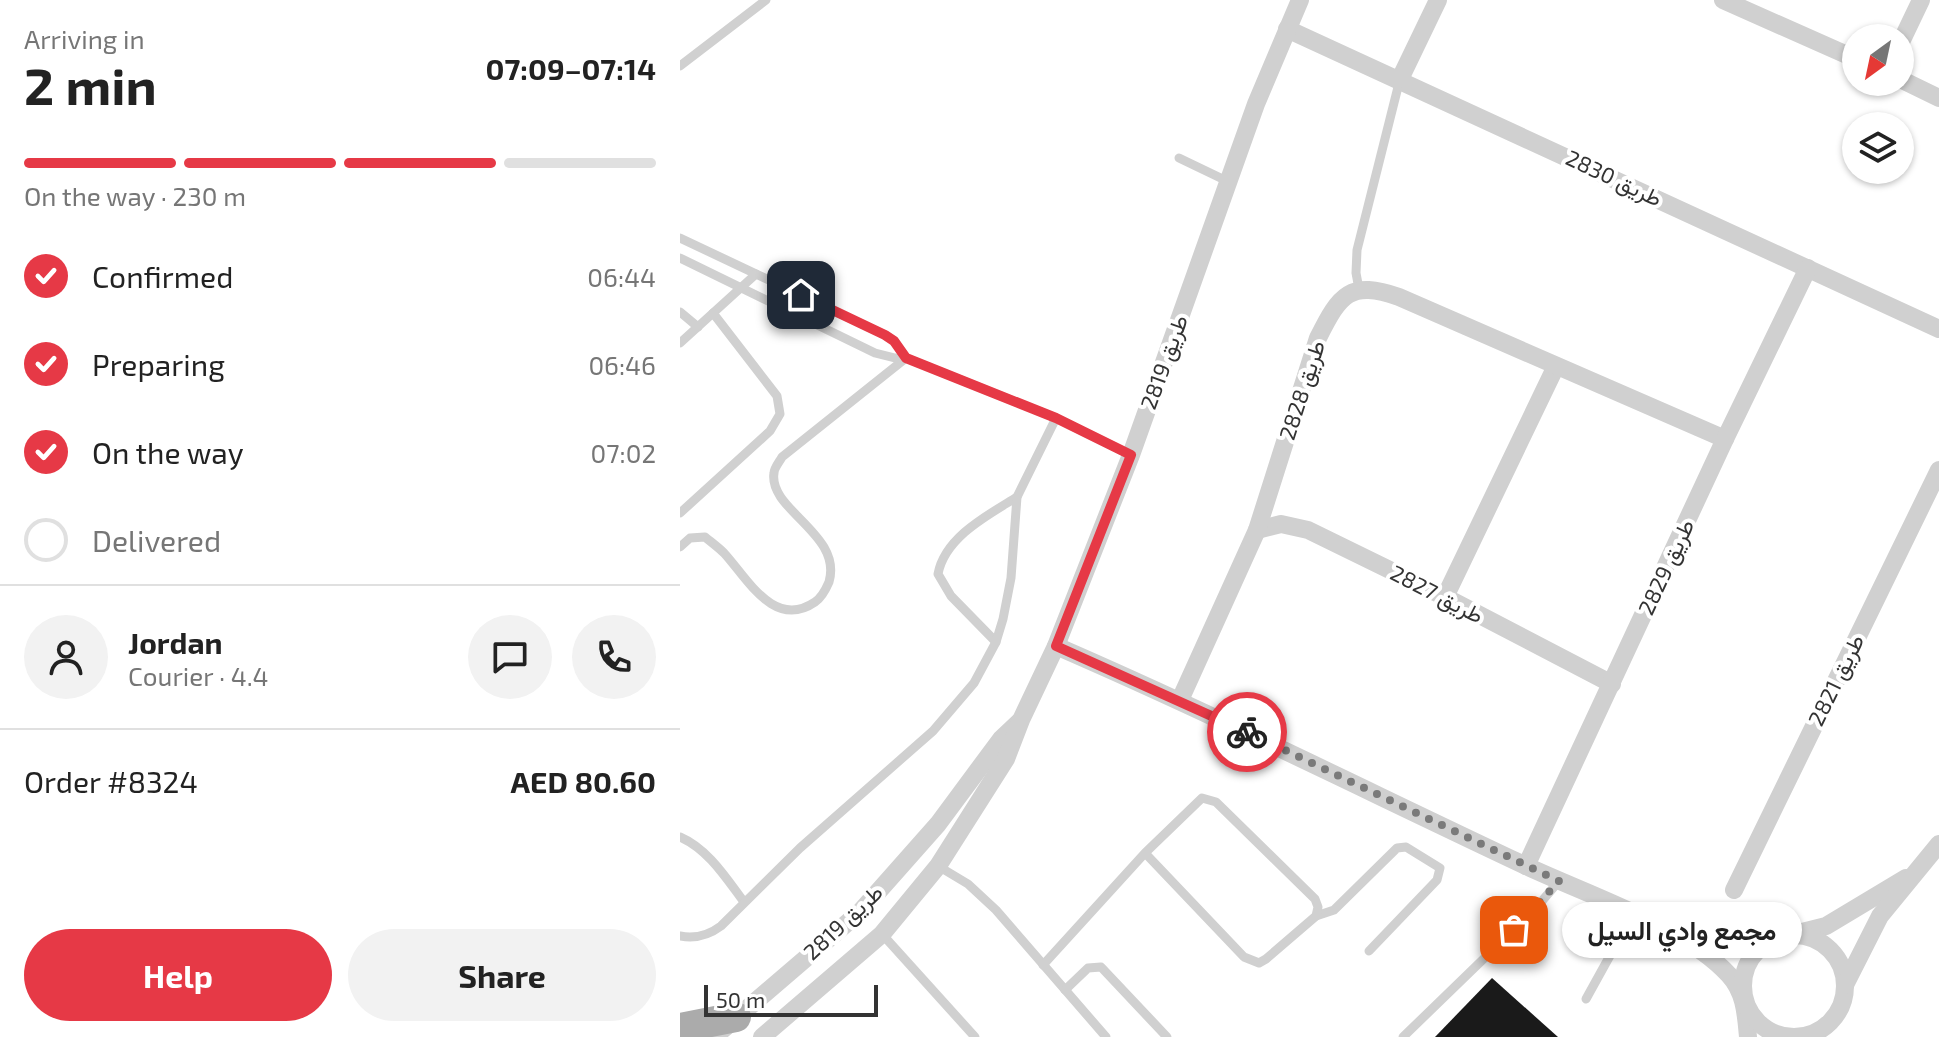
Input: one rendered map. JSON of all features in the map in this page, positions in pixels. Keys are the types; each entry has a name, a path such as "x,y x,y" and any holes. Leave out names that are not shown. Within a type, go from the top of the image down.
{"main road":[{"path":"680,1028 736,1017"}],"street":[{"name":"طريق 2819","path":"762,1037 882,934 938,866 1006,759 1056,646 1131,455 1229,182 1300,0"},
{"path":"1400,79 1438,0"},
{"path":"1723,0 1842,53"},
{"path":"1910,24 1921,0"},
{"name":"طريق 2830","path":"1287,29 1939,329"},
{"path":"1914,86 1939,98"},
{"name":"طريق 2829","path":"1526,866 1808,268"},
{"path":"1359,289 1399,297 1725,439"},
{"name":"طريق 2828","path":"1180,700 1257,530 1318,338 1343,297 1359,289"},
{"path":"1445,597 1556,366"},
{"name":"طريق 2821","path":"1734,890 1939,470"},
{"name":"طريق 2827","path":"1257,530 1281,524 1308,530 1612,684"},
{"path":"1056,646 1180,700 1526,866 1658,925 1703,953 1730,976 1751,1015 1774,1033 1802,1037 1814,1035 1837,1013 1845,985 1880,916 1939,844"},
{"name":"طريق 2819","path":"714,1037 861,911 938,824 1001,739 1021,720"},
{"path":"911,853 938,866"},
{"path":"1748,1037 1742,987 1750,959 1778,938 1826,926 1916,873"},
{"path":"861,911 882,934"},
{"path":"1658,925 1749,941 1800,935 1814,939 1836,957 1845,985"}],"lane":[{"path":"680,66 766,0"},
{"path":"1359,289 1357,250 1400,79"},
{"path":"1179,158 1229,182"},
{"path":"680,238 885,335 894,341 906,358"},
{"path":"680,258 875,353 906,358 1056,418 1131,455"},
{"path":"680,343 756,274"},
{"path":"680,312 698,327"},
{"path":"680,513 770,431 780,414 777,396 713,313"},
{"path":"680,547 690,538 705,537 722,551 766,602 783,610 800,609 817,601 827,587 832,570 828,552 777,491 773,473 782,457 906,358"},
{"path":"680,936 712,933 800,848 933,731 974,683 996,642 1011,578 1017,497 1056,418"},
{"path":"996,642 951,596 938,574 956,541 1017,497"},
{"path":"1043,965 1145,853 1202,798 1209,799 1315,899 1318,907 1316,916 1266,959 1259,963 1252,962 1145,853"},
{"path":"680,837 696,846 744,902"},
{"path":"1316,916 1334,910 1397,848 1406,847 1440,868 1437,880 1369,951"},
{"path":"938,866 982,896 1106,1037"},
{"path":"1403,1037 1536,908 1559,881"},
{"path":"1586,999 1633,914"},
{"path":"882,934 975,1037"},
{"path":"1065,990 1088,968 1101,967 1167,1037"}],"building":[{"path":"1492,978 1558,1037 1435,1037"}],"way so far":[{"path":"1247,732 1559,881 1514,930"}],"place":[{"name":"مجمع وادي السيل","path":"1514,930"}],"route":[{"path":"801,295 885,335 894,341 906,358 1056,418 1131,455 1056,646 1247,732"}]}
